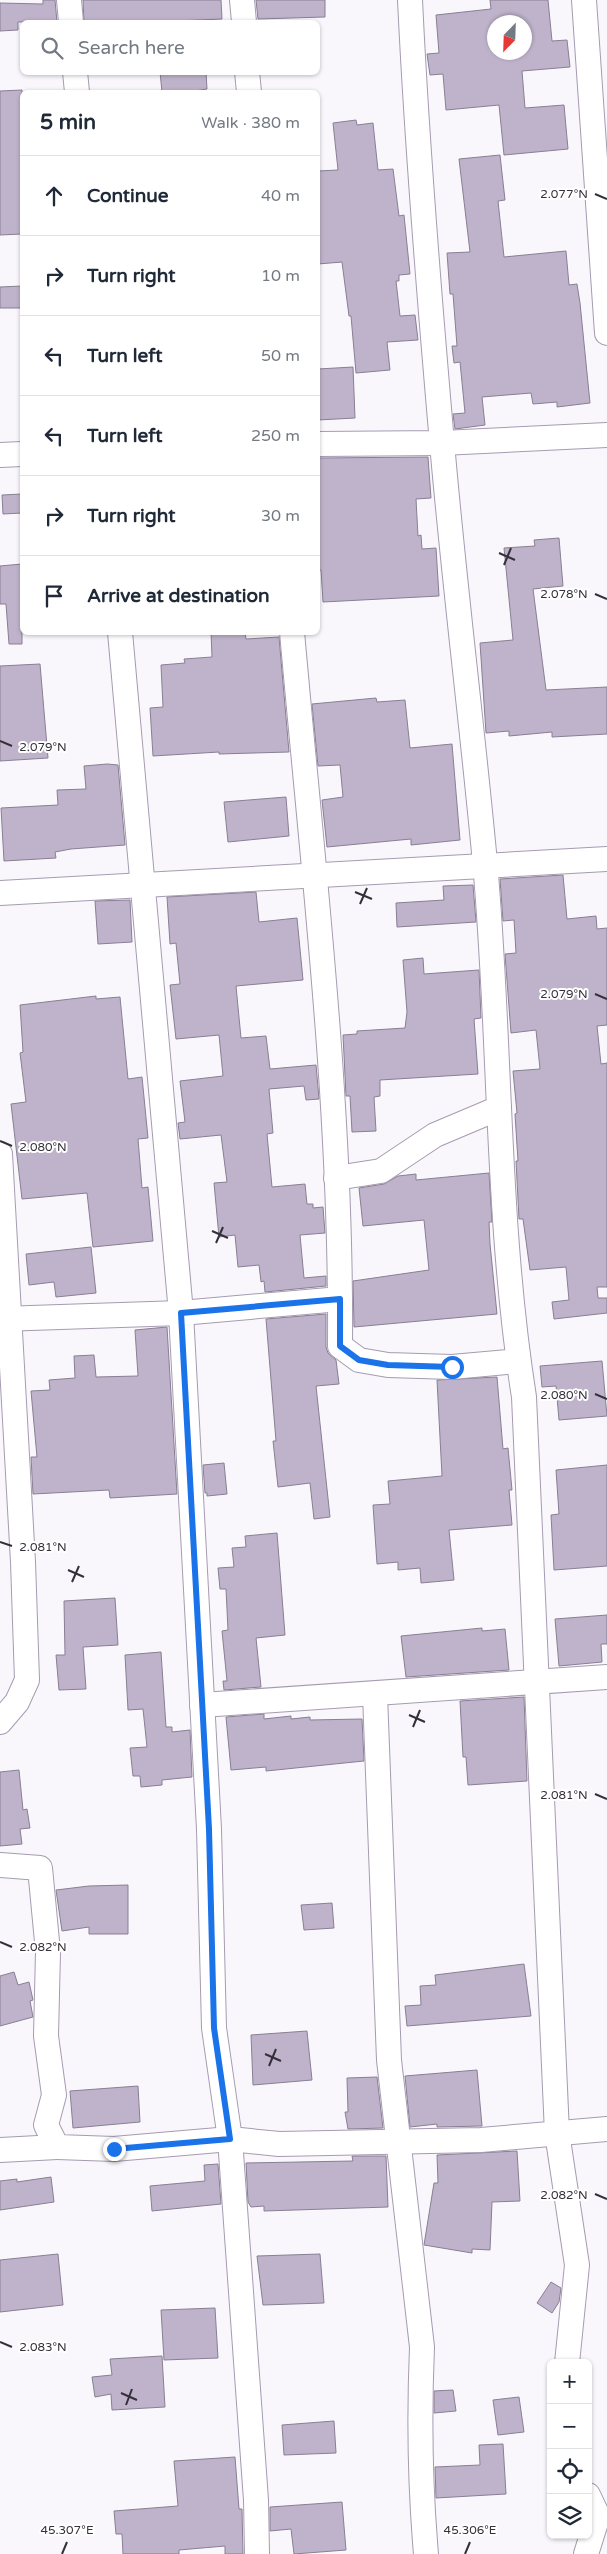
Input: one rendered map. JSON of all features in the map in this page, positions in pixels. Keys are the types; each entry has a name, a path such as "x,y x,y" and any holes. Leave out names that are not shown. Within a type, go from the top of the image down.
{"street":[{"path":"69,0 71,20"},
{"path":"242,0 244,20"},
{"path":"410,0 415,108 442,444 485,866 504,1198 518,1361 524,1397 557,2133 576,2265 567,2359"},
{"path":"584,0 607,333"},
{"path":"75,75 77,90"},
{"path":"247,75 248,90"},
{"path":"320,444 442,444 607,435"},
{"path":"0,456 20,454"},
{"path":"120,635 181,1313 209,1829 214,2028 230,2139 256,2500 257,2554"},
{"path":"292,635 330,1077 336,1178 340,1346 359,1360 388,1365 452,1367 518,1361"},
{"path":"0,893 607,859"},
{"path":"336,1178 381,1172 435,1135 499,1108"},
{"path":"0,1154 6,1319 27,1680 17,1702 0,1722"},
{"path":"6,1319 181,1313 340,1299"},
{"path":"202,1705 375,1695 471,1688 536,1680 607,1677"},
{"path":"375,1695 389,2060 400,2142 422,2347 419,2389 420,2485 426,2554"},
{"path":"0,1865 40,1868 48,1952 46,2036 54,2095 46,2125 57,2147"},
{"path":"0,2150 57,2147 114,2149 230,2139 279,2144 481,2140 607,2129"},
{"path":"592,2503 598,2516 592,2535"},
{"path":"586,2554 591,2539"}],"building":[{"path":"43,0 55,0 57,20 20,20 18,22 18,30 0,31 0,3 43,4"},
{"path":"83,0 221,0 222,19 84,20"},
{"path":"256,0 325,0 325,17 258,19"},
{"path":"490,0 548,0 552,41 567,40 570,67 522,71 525,108 564,105 568,149 504,155 499,105 446,110 443,74 430,75 427,54 439,53 436,15 491,9"},
{"path":"160,75 206,75 207,89 162,90"},
{"path":"20,90 20,234 0,235 0,91"},
{"path":"356,120 357,125 373,123 378,170 393,169 399,216 404,215 410,274 399,275 399,281 396,281 400,316 415,315 418,340 387,342 390,370 356,373 351,316 349,316 342,262 320,264 320,171 338,170 333,123"},
{"path":"500,155 505,200 498,201 504,257 566,251 569,285 577,284 580,303 590,403 557,407 557,402 533,404 531,393 482,397 485,425 455,429 453,414 465,413 460,362 454,363 452,346 457,346 453,294 450,294 447,253 470,252 459,159"},
{"path":"20,286 20,308 0,308 0,287"},
{"path":"353,367 355,418 320,420 320,369"},
{"path":"428,457 431,498 416,499 418,536 421,535 422,549 436,548 439,596 323,602 320,570 320,458"},
{"path":"20,494 20,513 3,514 2,495"},
{"path":"559,538 563,586 533,589 546,690 607,687 607,734 552,737 552,732 509,736 509,731 486,733 480,643 513,640 504,548 535,546 534,540"},
{"path":"20,564 20,635 22,635 22,644 9,644 6,604 0,604 0,566"},
{"path":"211,635 245,635 246,639 279,637 289,752 219,754 219,752 153,756 150,708 163,707 161,665 185,663 184,659 212,657"},
{"path":"40,664 48,758 0,761 0,666"},
{"path":"376,698 377,702 405,700 410,748 452,744 460,840 411,845 411,839 327,847 322,800 343,797 340,765 318,766 312,704"},
{"path":"118,765 125,845 55,852 56,858 4,861 1,808 58,805 57,790 86,789 84,766"},
{"path":"286,797 289,836 228,842 224,802"},
{"path":"563,875 567,919 596,916 597,929 607,928 607,1025 597,1026 601,1064 607,1063 607,1287 597,1287 598,1298 607,1298 607,1313 554,1319 552,1302 569,1300 566,1267 530,1270 523,1219 519,1219 515,1114 517,1113 513,1071 540,1069 536,1030 511,1033 505,954 516,953 514,920 503,921 500,879"},
{"path":"473,885 476,922 397,927 396,903 444,900 443,886"},
{"path":"256,892 259,922 297,918 303,980 236,986 241,1038 266,1036 270,1069 316,1065 319,1099 306,1100 304,1086 269,1089 273,1133 267,1134 272,1187 305,1184 307,1204 313,1204 313,1208 323,1207 325,1233 300,1235 304,1278 326,1276 326,1286 265,1292 264,1281 261,1282 259,1265 238,1267 235,1235 219,1237 214,1183 227,1182 221,1135 180,1139 178,1123 185,1122 180,1081 223,1076 219,1035 176,1039 170,985 180,984 176,943 170,944 167,897"},
{"path":"130,900 132,942 98,944 95,901"},
{"path":"423,958 424,974 479,970 481,1018 474,1019 478,1074 380,1080 380,1096 374,1097 376,1131 352,1132 350,1096 346,1096 343,1035 357,1034 357,1031 405,1028 407,1012 403,960"},
{"path":"96,996 96,999 120,997 128,1079 142,1077 148,1138 138,1139 142,1188 148,1187 153,1241 93,1247 87,1193 22,1199 11,1104 26,1102 20,1053 23,1052 20,1005"},
{"path":"489,1173 492,1222 489,1222 490,1244 497,1314 354,1327 353,1281 429,1270 424,1220 363,1226 359,1188 384,1184 398,1176 416,1174 416,1180"},
{"path":"91,1247 96,1293 56,1297 54,1282 29,1285 26,1254"},
{"path":"326,1314 326,1347 328,1353 336,1360 339,1384 316,1386 330,1517 314,1519 310,1483 278,1487 273,1441 276,1441 266,1319"},
{"path":"167,1327 177,1494 110,1498 109,1490 33,1494 31,1457 37,1457 31,1391 50,1390 49,1380 75,1378 74,1356 94,1355 96,1377 138,1376 135,1330"},
{"path":"602,1361 607,1416 559,1420 556,1386 542,1387 540,1366"},
{"path":"497,1377 503,1449 508,1448 512,1490 509,1490 512,1525 449,1530 454,1580 421,1583 420,1568 398,1570 398,1562 377,1564 373,1505 390,1504 388,1481 442,1476 437,1380"},
{"path":"224,1463 227,1494 207,1496 207,1493 205,1493 203,1465"},
{"path":"607,1465 607,1566 554,1570 551,1515 559,1514 556,1470"},
{"path":"277,1533 285,1635 256,1638 261,1687 224,1690 223,1681 227,1681 222,1631 228,1630 226,1589 220,1589 218,1568 234,1567 232,1548 246,1547 245,1536"},
{"path":"115,1598 118,1645 83,1647 86,1689 59,1690 56,1655 65,1655 64,1601"},
{"path":"607,1615 607,1644 601,1644 602,1662 559,1666 555,1619"},
{"path":"482,1628 482,1631 505,1629 509,1670 406,1677 401,1636"},
{"path":"161,1652 166,1727 172,1727 172,1732 190,1730 192,1777 162,1780 162,1785 141,1787 140,1776 133,1776 130,1748 147,1747 143,1709 128,1710 125,1655"},
{"path":"524,1697 527,1781 468,1785 466,1757 463,1757 460,1701"},
{"path":"264,1714 264,1719 291,1716 291,1719 310,1717 310,1720 362,1719 364,1761 266,1771 266,1767 231,1770 226,1717"},
{"path":"19,1770 23,1810 27,1809 30,1828 20,1829 22,1844 0,1846 0,1772"},
{"path":"128,1885 128,1934 89,1934 89,1927 62,1931 56,1890 89,1886"},
{"path":"332,1903 334,1928 304,1930 301,1905"},
{"path":"524,1964 531,2016 407,2026 405,2006 421,2005 420,1986 436,1985 435,1975"},
{"path":"14,1972 18,1985 29,1982 33,2000 30,2001 33,2017 0,2026 0,1976"},
{"path":"307,2031 312,2080 253,2085 251,2035"},
{"path":"477,2070 482,2126 437,2127 437,2124 410,2127 405,2076"},
{"path":"377,2077 383,2128 348,2129 345,2112 348,2112 347,2078"},
{"path":"138,2086 140,2122 73,2128 70,2091"},
{"path":"517,2151 520,2201 492,2202 490,2250 472,2249 472,2253 424,2245 434,2183 438,2183 437,2155"},
{"path":"352,2156 386,2156 388,2207 264,2211 264,2206 251,2207 248,2202 246,2163 353,2161"},
{"path":"218,2164 221,2204 152,2211 150,2186 205,2181 204,2165"},
{"path":"51,2177 54,2202 0,2210 0,2181 17,2179 17,2182"},
{"path":"58,2254 63,2305 0,2312 0,2260"},
{"path":"320,2254 324,2303 263,2305 257,2256"},
{"path":"551,2282 561,2288 559,2302 552,2313 537,2303"},
{"path":"215,2308 218,2358 164,2360 161,2310"},
{"path":"162,2356 165,2407 112,2410 111,2394 95,2397 92,2377 112,2375 110,2359"},
{"path":"453,2390 456,2411 434,2413 434,2391"},
{"path":"519,2397 524,2432 498,2435 493,2400"},
{"path":"334,2421 336,2453 284,2455 282,2425"},
{"path":"503,2444 506,2494 436,2498 435,2467 480,2465 479,2445"},
{"path":"235,2457 239,2509 242,2509 243,2554 225,2554 225,2546 179,2550 179,2554 123,2554 122,2534 116,2534 114,2511 178,2506 174,2461"},
{"path":"342,2502 346,2550 294,2554 291,2529 270,2531 270,2507"}],"route":[{"path":"114,2149 230,2139 214,2028 209,1829 181,1313 340,1299 340,1346 359,1360 388,1365 452,1367"}]}
